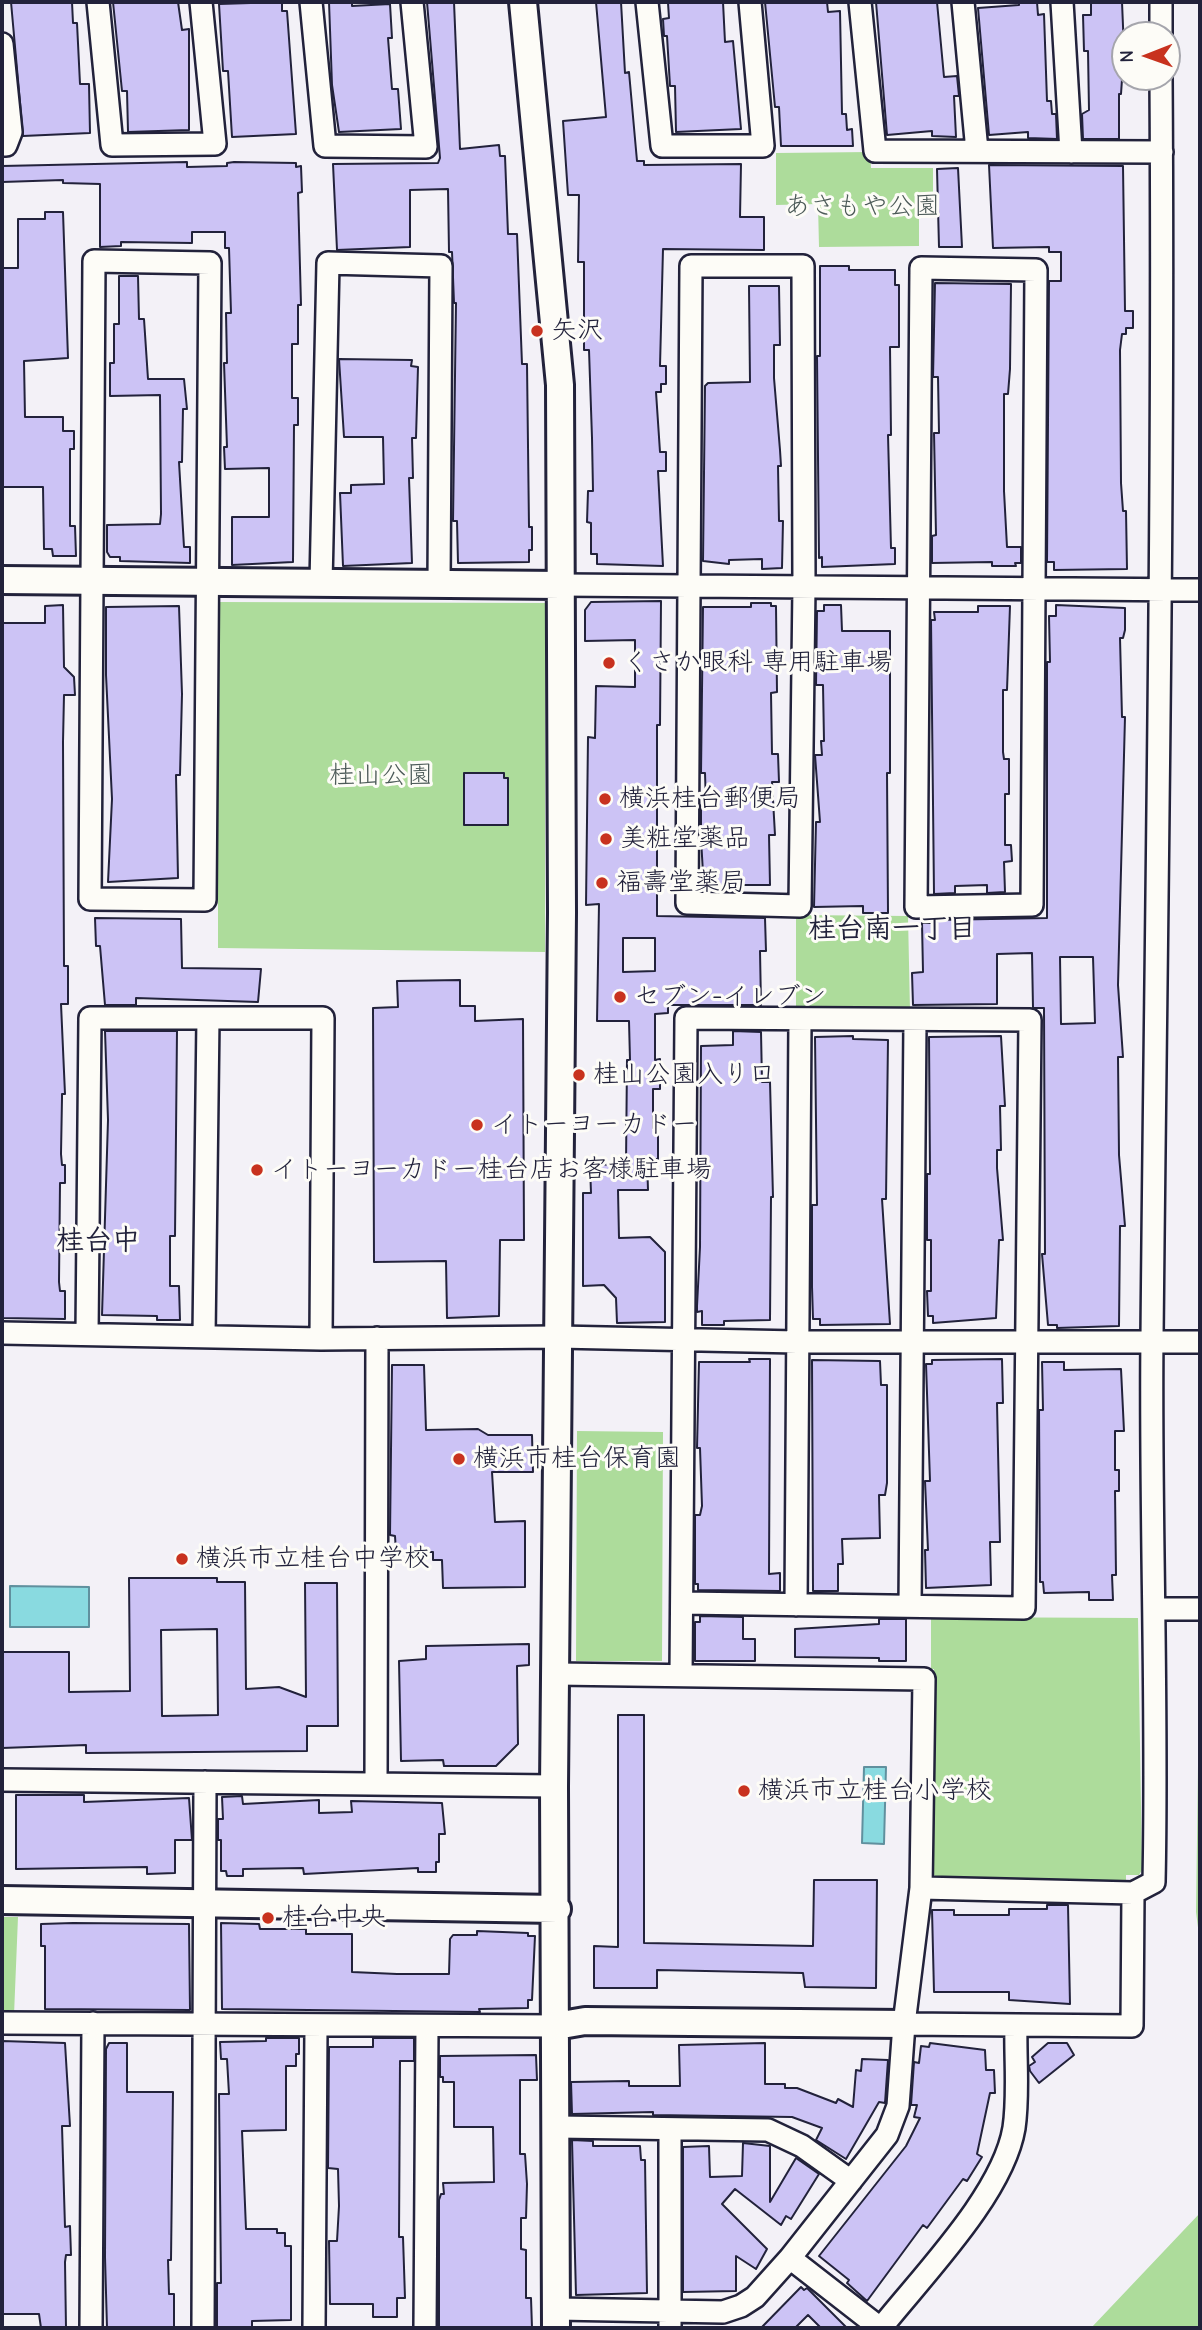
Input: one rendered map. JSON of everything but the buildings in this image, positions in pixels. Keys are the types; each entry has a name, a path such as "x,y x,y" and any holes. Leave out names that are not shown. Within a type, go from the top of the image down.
{"street":[{"path":"98,2 112,145 215,144 201,2"},
{"path":"312,2 325,146 426,147 412,2"},
{"path":"523,2 560,385 554,1786 556,2318 670,2320 723,2312 755,2298 790,2258 887,2135 898,2106 904,2024 922,1888 925,1679 556,1674"},
{"path":"647,2 662,146 764,146 750,2"},
{"path":"860,2 875,151 1162,152"},
{"path":"963,2 977,151"},
{"path":"1062,2 1071,152"},
{"path":"1161,2 1161,21"},
{"path":"2,44 11,132 6,145 2,145"},
{"path":"922,1888 1133,1893 1154,1882 1157,1746 1152,1342 1160,589 1161,91"},
{"path":"94,261 210,263 207,582 205,900 90,899 94,261"},
{"path":"321,583 328,262 441,266 439,584"},
{"path":"691,266 803,266 804,586 800,906 687,903 689,586 691,266"},
{"path":"921,268 1036,270 1032,905 916,907 919,587 921,268"},
{"path":"2,580 1200,590"},
{"path":"88,1334 90,1018 323,1018 321,1339"},
{"path":"204,1336 208,1018"},
{"path":"681,1675 684,1603 681,1338 686,1018 1030,1020 1029,1342 1024,1608 684,1603"},
{"path":"796,1605 800,1020"},
{"path":"910,1606 915,1021"},
{"path":"2,1333 321,1339 558,1337 797,1342 1200,1342"},
{"path":"376,1784 377,1338"},
{"path":"1154,1609 1200,1609"},
{"path":"2,1780 554,1786"},
{"path":"203,2328 205,1782"},
{"path":"2,2023 427,2027 556,2026 585,2021 1132,2026 1133,1893"},
{"path":"2,1900 206,1901 556,1909"},
{"path":"91,2328 93,2024"},
{"path":"790,2258 881,2328 984,2197 1005,2160 1014,2127 1016,2025"},
{"path":"314,2328 316,2027"},
{"path":"425,2328 427,2027"},
{"path":"557,2127 768,2130 802,2146 851,2181"},
{"path":"670,2129 670,2320"}],"green space":[{"name":"あさもや公園","path":"870,152 871,168 933,168 933,200 919,200 919,246 819,247 818,204 776,205 776,153"},
{"name":"桂山公園","path":"218,602 545,603 545,952 218,948"},
{"path":"796,915 908,916 910,1011 796,1009"},
{"path":"577,1431 663,1432 662,1661 576,1661"},
{"path":"931,1617 1138,1618 1142,1870 1139,1875 1126,1875 1126,1881 938,1880 932,1872 934,1669 931,1669"},
{"path":"1200,1692 1200,1943 1196,1912"},
{"path":"2,1917 18,1917 14,2015 2,2015"},
{"path":"1200,2213 1200,2328 1091,2328"}],"water":[{"path":"10,1586 89,1587 89,1627 10,1627"},
{"path":"864,1767 886,1767 884,1844 862,1843"}],"place":[{"name":"矢沢","path":"537,331"},
{"name":"くさか眼科 専用駐車場","path":"609,663"},
{"name":"横浜桂台郵便局","path":"605,799"},
{"name":"美粧堂薬品","path":"606,839"},
{"name":"福壽堂薬局","path":"602,883"},
{"name":"セブン-イレブン","path":"620,997"},
{"name":"桂山公園入り口","path":"579,1075"},
{"name":"イトーヨーカドー","path":"477,1125"},
{"name":"イトーヨーカドー桂台店お客様駐車場","path":"257,1170"},
{"name":"横浜市桂台保育園","path":"459,1459"},
{"name":"横浜市立桂台中学校","path":"182,1559"},
{"name":"横浜市立桂台小学校","path":"744,1791"},
{"name":"桂台中央","path":"268,1918"}],"district":[{"name":"桂台南一丁目","path":"892,929"},
{"name":"桂台中","path":"98,1241"}]}
